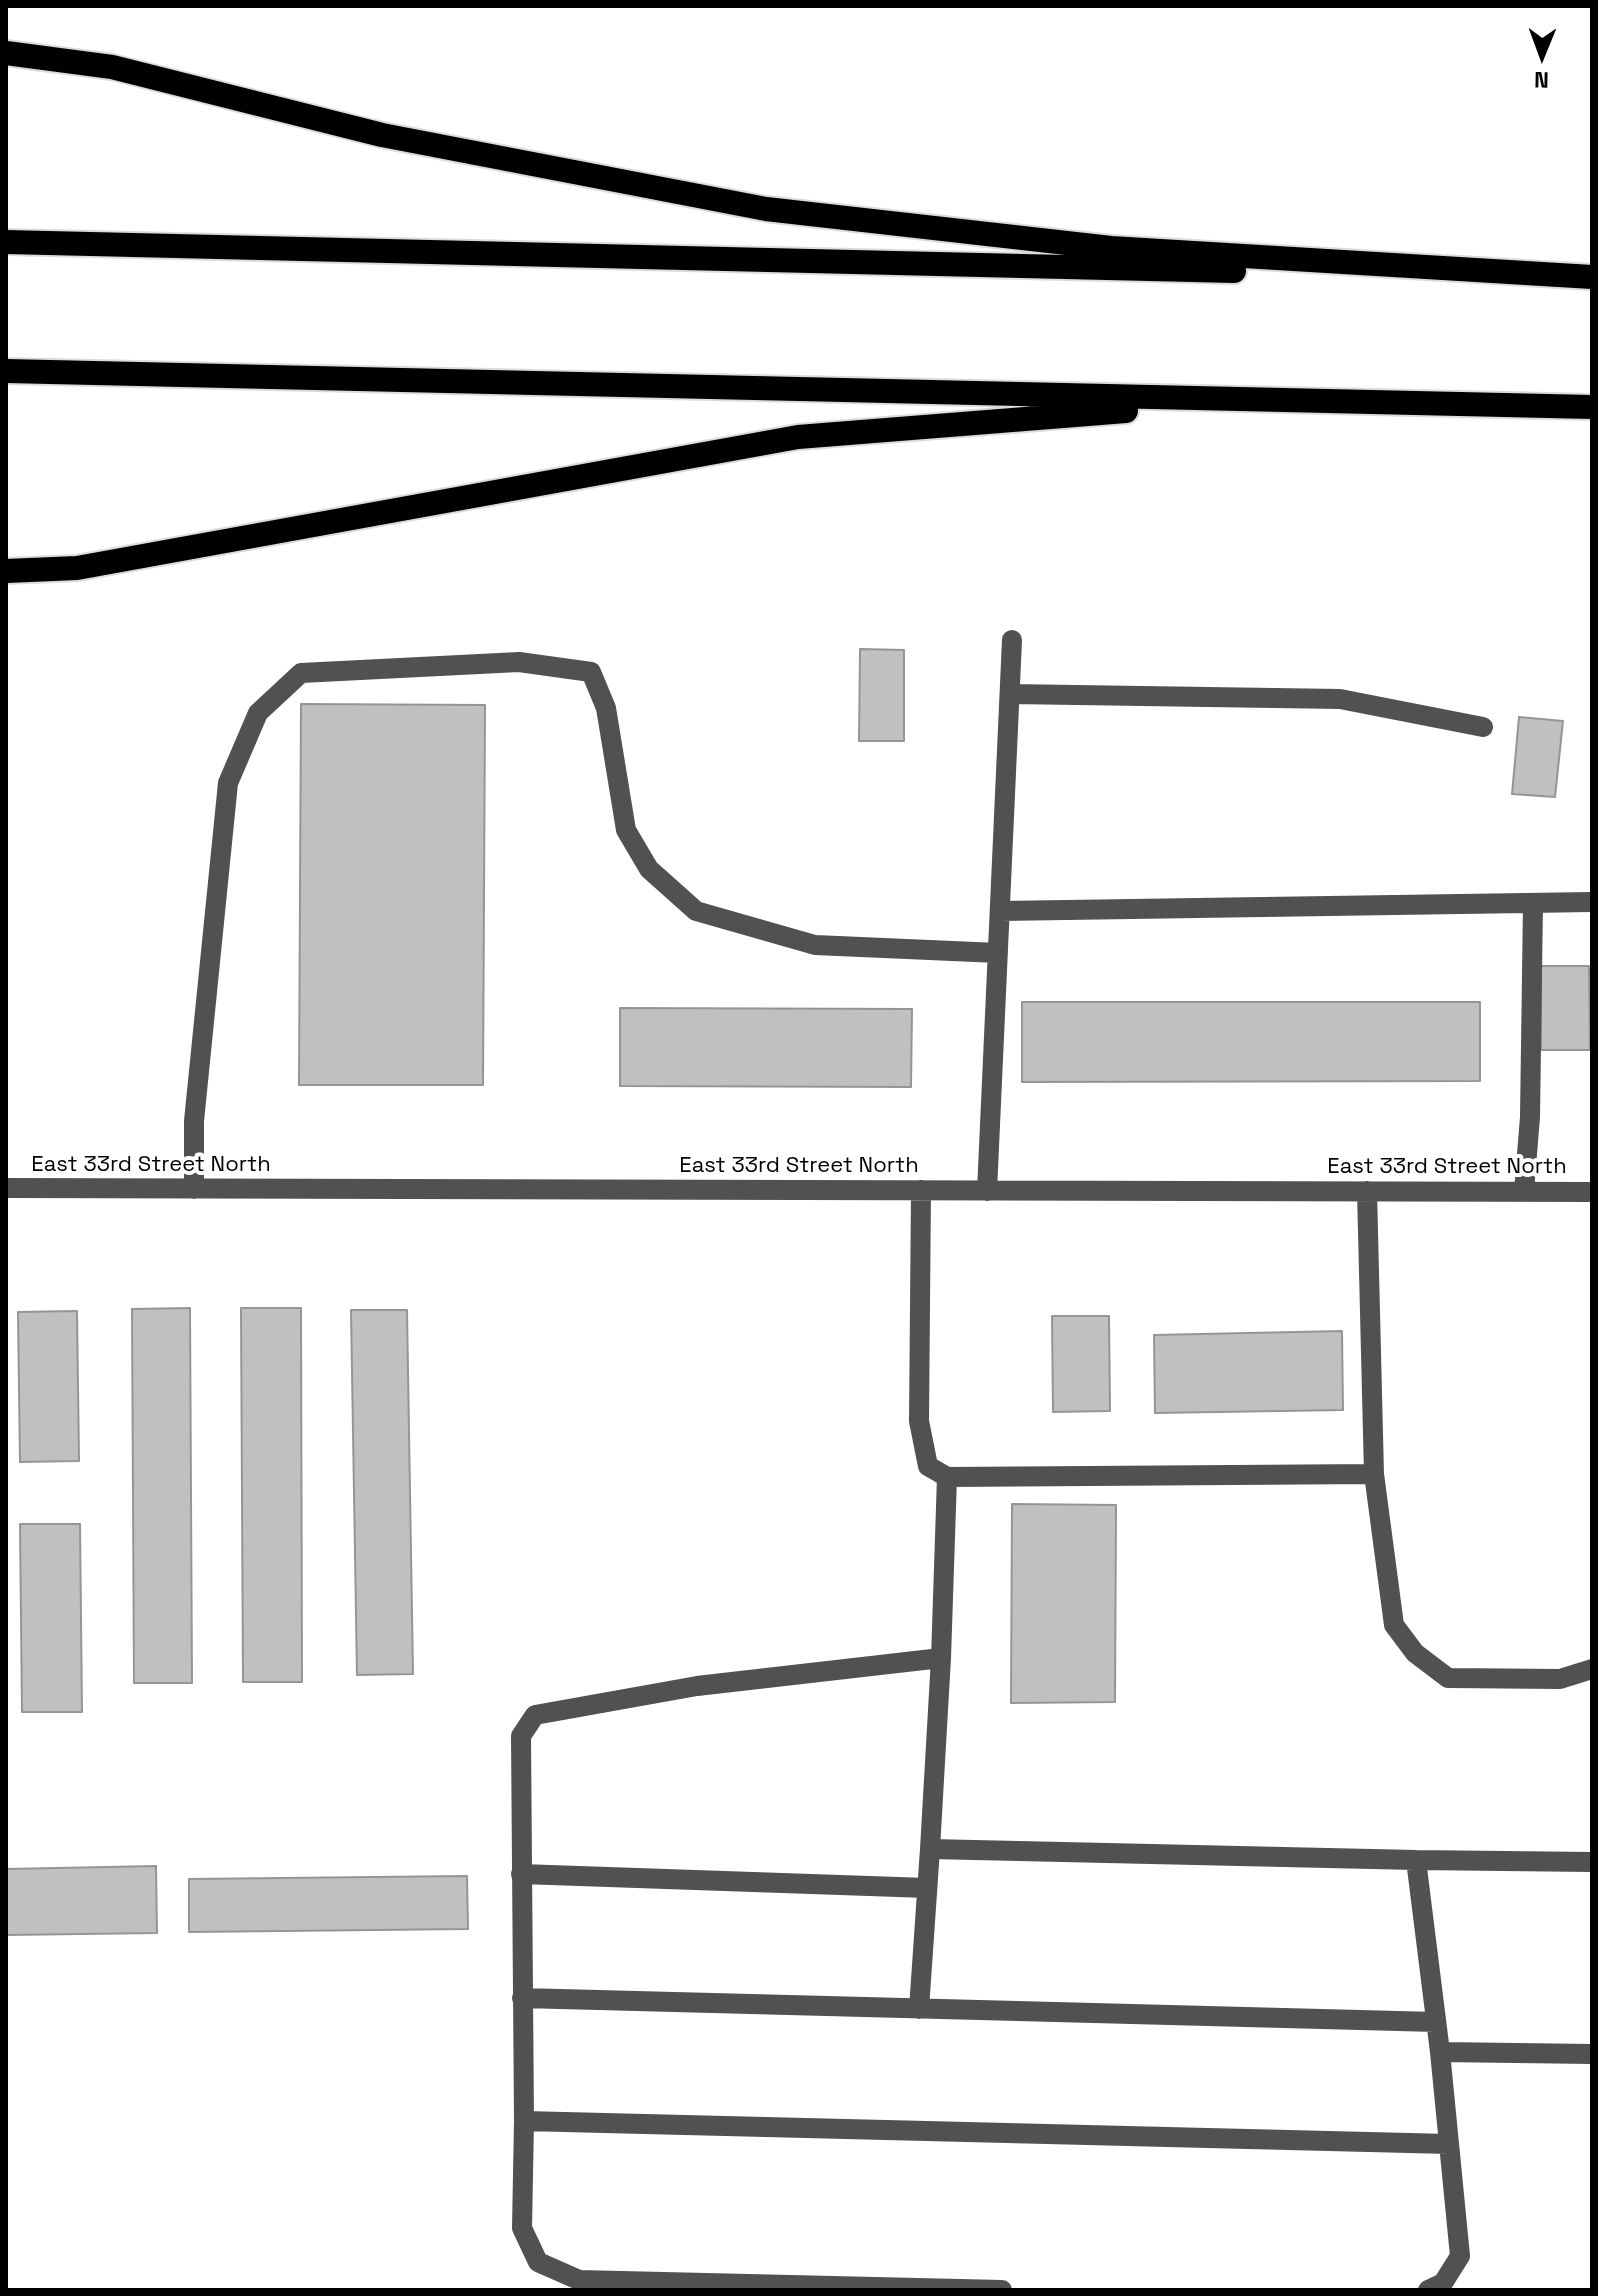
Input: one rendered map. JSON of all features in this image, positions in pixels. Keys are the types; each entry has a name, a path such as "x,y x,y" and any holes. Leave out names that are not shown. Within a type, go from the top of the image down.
{"highway":[{"path":"6,53 112,67 382,135 766,209 1111,248 1592,278"},
{"path":"6,242 1592,278"},
{"path":"6,371 1592,407"},
{"path":"6,571 77,568 798,437 1260,401"}],"street":[{"path":"987,1191 1012,640"},
{"path":"194,1189 194,1121 228,783 258,713 301,673 519,662 591,672 606,708 626,830 649,869 696,911 815,945 998,953"},
{"path":"1010,694 1340,699 1483,727"},
{"path":"1000,911 1592,902"},
{"path":"1524,1191 1530,1117 1533,903"},
{"name":"East 33rd Street North","path":"6,1188 1592,1192"},
{"path":"921,1190 919,1421 928,1466 947,1477 1374,1474"},
{"path":"1367,1191 1374,1474 1394,1625 1415,1653 1448,1678 1560,1679 1592,1669"},
{"path":"919,2009 941,1658 947,1477"},
{"path":"941,1658 697,1686 535,1715 521,1736 522,2228 538,2262 579,2280 1002,2290"},
{"path":"930,1849 1592,1862"},
{"path":"1416,1860 1440,2052 1460,2256 1443,2283 1428,2290"},
{"path":"521,1874 927,1888"},
{"path":"522,1998 1436,2022"},
{"path":"1440,2052 1592,2054"},
{"path":"524,2121 1449,2144"}],"building":[{"path":"860,649 904,650 904,741 859,741"},
{"path":"301,704 485,705 483,1085 299,1085"},
{"path":"1519,717 1563,721 1555,797 1512,794"},
{"path":"1541,966 1589,966 1590,1050 1541,1050"},
{"path":"1022,1002 1480,1002 1480,1081 1022,1082"},
{"path":"620,1008 912,1009 911,1087 620,1086"},
{"path":"190,1308 192,1683 134,1683 132,1309"},
{"path":"241,1308 301,1308 302,1682 243,1682"},
{"path":"351,1310 407,1310 413,1674 357,1675"},
{"path":"77,1311 79,1461 20,1462 18,1312"},
{"path":"1052,1316 1109,1316 1110,1411 1053,1412"},
{"path":"1342,1331 1343,1410 1155,1413 1154,1335"},
{"path":"1012,1504 1116,1505 1115,1702 1011,1703"},
{"path":"20,1524 80,1524 82,1712 22,1712"},
{"path":"156,1866 157,1933 6,1935 6,1869"},
{"path":"467,1876 468,1929 189,1932 189,1879"}]}
